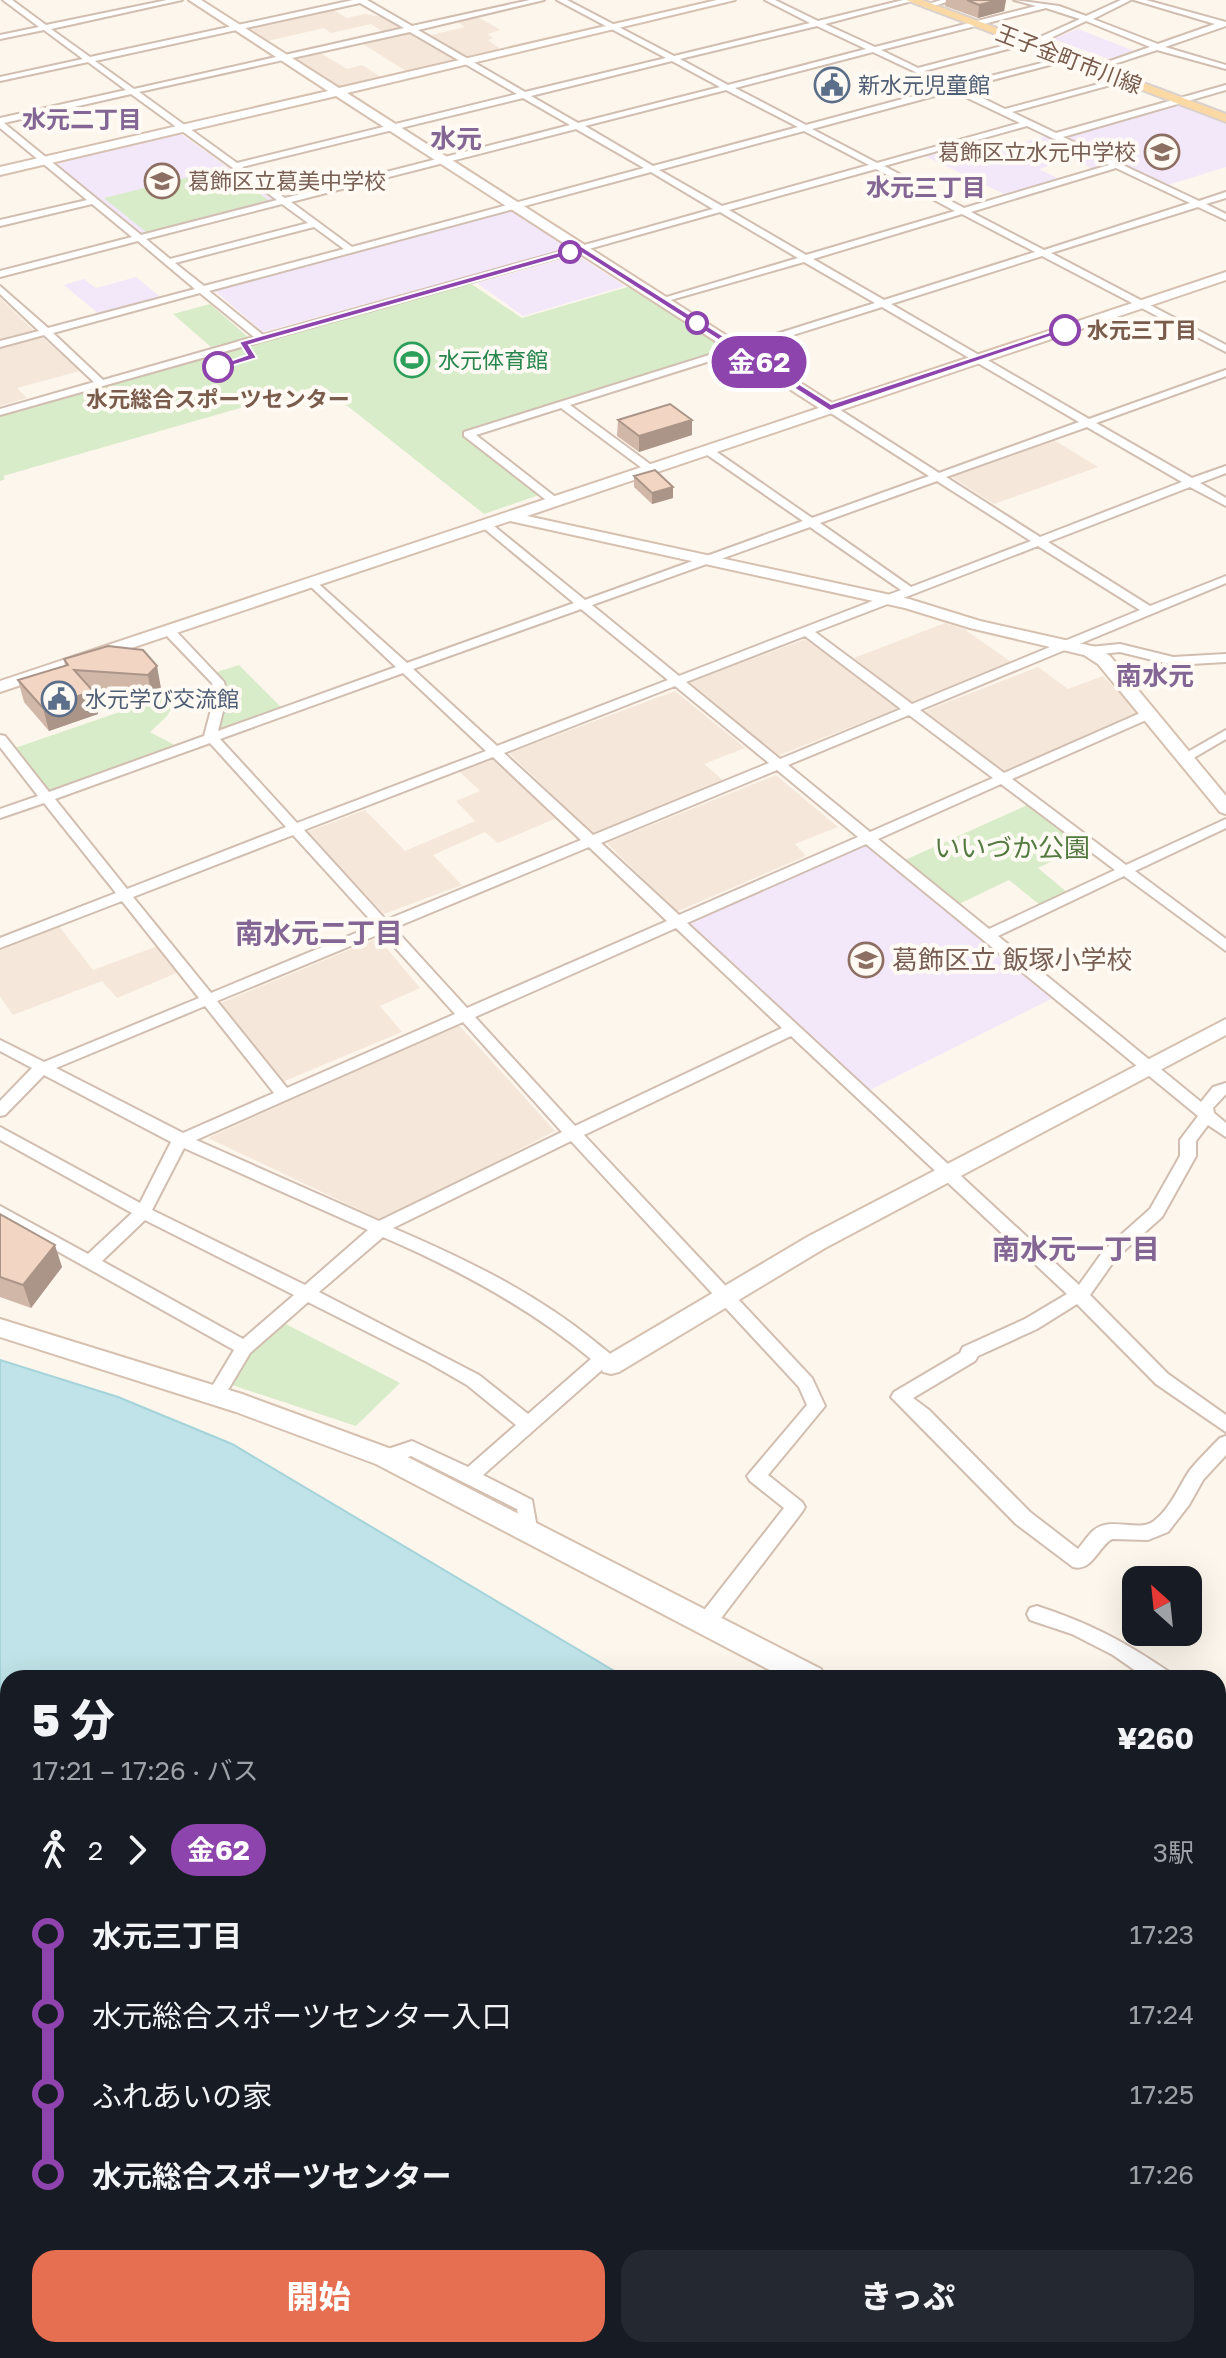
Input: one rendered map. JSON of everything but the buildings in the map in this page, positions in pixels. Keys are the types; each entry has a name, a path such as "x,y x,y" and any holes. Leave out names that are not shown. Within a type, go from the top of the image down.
{"main road":[{"name":"王子金町市川線","path":"912,0 1226,118"}],"street":[{"path":"0,3 9,0 351,250"},
{"path":"0,37 178,0"},
{"path":"194,0 1149,611"},
{"path":"0,79 362,0 1226,503"},
{"path":"0,123 540,0"},
{"path":"561,0 1226,349"},
{"path":"0,171 730,0"},
{"path":"769,0 1226,217"},
{"path":"234,166 912,0"},
{"path":"927,6 949,0"},
{"path":"1018,0 1087,19 1160,48 1226,67"},
{"path":"918,70 1028,43 1127,0"},
{"path":"1138,0 1224,24"},
{"path":"0,274 1044,6"},
{"path":"1096,69 1224,24"},
{"path":"0,344 1066,58"},
{"path":"1004,112 1122,79"},
{"path":"1056,136 1226,87"},
{"path":"0,123 262,339"},
{"path":"0,412 1028,123"},
{"path":"663,301 1117,165"},
{"path":"554,501 468,434 1226,195"},
{"path":"0,223 93,201"},
{"path":"169,262 315,224"},
{"path":"0,687 1226,276"},
{"path":"0,289 102,384"},
{"path":"0,814 1226,373"},
{"path":"562,404 650,469"},
{"path":"707,450 910,591"},
{"path":"0,943 1226,469"},
{"path":"508,516 888,599 1064,646 1090,651 1120,648 1173,661 1224,663"},
{"path":"485,524 1226,1131"},
{"path":"0,1111 31,1077 45,1067 1226,579"},
{"path":"312,582 1079,1295 1162,1379 1226,1425"},
{"path":"169,631 218,682 221,695 211,738"},
{"path":"807,632 1226,946"},
{"path":"1090,651 1104,660 1226,808"},
{"path":"90,1262 143,1212 182,1139 1149,714"},
{"path":"1185,757 1226,734"},
{"path":"211,738 723,1297 806,1383 816,1406 756,1476 796,1507 705,1624"},
{"path":"0,739 284,1095"},
{"path":"989,935 1226,823"},
{"path":"470,1476 607,1361 817,1242 1226,1026"},
{"path":"216,1395 244,1348 382,1227 793,1029"},
{"path":"0,1045 182,1139 280,1185 382,1227 487,1279 530,1304 607,1361"},
{"path":"1207,1115 1205,1107 1218,1091 1226,1088"},
{"path":"1207,1115 1188,1140 1188,1156 1180,1175 1156,1213 1110,1254 1079,1295 1031,1324 969,1352 969,1356 900,1397 923,1415 1023,1518 1080,1561 1100,1536 1110,1531 1148,1532 1161,1526 1183,1500 1197,1475 1226,1443"},
{"path":"0,1133 143,1212 473,1380 529,1425"},
{"path":"0,1212 244,1348"},
{"path":"0,1328 216,1395 328,1433 385,1457 795,1670"},
{"path":"385,1457 412,1448 526,1505 529,1533"},
{"path":"1037,1614 1078,1628 1150,1670"}],"shaded area":[{"path":"332,9 347,18 365,14 389,18 404,28 383,32 371,24 331,33 324,28 268,41 246,27"},
{"path":"476,16 501,30 487,34 493,38 488,40 503,51 469,59 431,35 465,27 456,21"},
{"path":"1078,29 1140,53 1114,61 1053,39"},
{"path":"411,32 459,60 409,73 360,42"},
{"path":"319,52 347,69 362,65 384,79 339,88 292,58"},
{"name":"葛飾区立水元中学校","path":"1174,104 1226,124 1226,167 1168,185 1066,137"},
{"name":"葛飾区立葛美中学校","path":"178,132 274,200 140,234 55,164"},
{"path":"1049,135 1113,165 1095,170 1072,159 1039,169 1059,179 1006,195 921,154 985,137 1006,147"},
{"path":"512,211 570,248 263,332 214,290"},
{"path":"577,255 625,286 523,316 477,283"},
{"path":"136,277 162,298 99,314 64,285 84,279 96,288"},
{"path":"0,298 34,331 0,340"},
{"path":"41,336 80,371 17,388 27,398 0,406 0,346"},
{"path":"1054,440 1098,467 994,504 952,476"},
{"path":"945,623 964,629 1011,662 911,702 854,658"},
{"path":"809,638 899,708 777,756 690,682"},
{"path":"1038,667 1068,689 1103,676 1140,714 1004,773 922,712"},
{"path":"675,691 745,748 704,764 724,781 593,834 509,753"},
{"path":"489,760 499,760 559,817 498,843 485,832 433,855 462,885 384,914 307,832 365,810 405,851 475,821 456,801 480,791 460,772"},
{"path":"776,775 838,827 795,844 806,856 676,912 607,843"},
{"name":"葛飾区立 飯塚小学校","path":"864,843 1053,998 866,1092 686,922"},
{"path":"58,925 93,970 158,946 179,972 117,998 102,981 13,1015 0,996 0,946"},
{"path":"378,938 420,988 380,1006 402,1032 280,1083 221,1003"},
{"path":"459,1025 555,1131 383,1221 208,1138"}],"green space":[{"path":"226,168 268,200 146,232 104,198"},
{"path":"470,283 522,318 631,286 727,349 462,433 539,495 484,514 321,385 3,476 5,479 0,481 0,415"},
{"path":"210,304 248,337 211,347 173,314"},
{"path":"239,665 283,709 219,732 224,691 217,672"},
{"path":"172,694 174,704 167,716 150,732 178,747 47,794 12,749"},
{"name":"いいづか公園","path":"1032,803 1087,844 1038,868 1068,893 1040,905 1009,880 957,905 905,860"},
{"path":"280,1321 400,1383 356,1426 229,1384 247,1351"}],"water":[{"path":"0,1360 118,1397 232,1444 613,1670 0,1670"}],"bus line":[{"name":"金62","path":"218,367 251,358 253,353 242,344 581,249 830,408 1065,330"}],"place":[{"name":"新水元児童館","path":"832,85"},
{"name":"葛飾区立水元中学校","path":"1162,152"},
{"name":"葛飾区立葛美中学校","path":"162,181"},
{"name":"水元三丁目","path":"1065,330"},
{"name":"水元体育館","path":"412,360"},
{"name":"水元総合スポーツセンター","path":"218,367"},
{"name":"水元学び交流館","path":"59,699"},
{"name":"葛飾区立 飯塚小学校","path":"866,960"}],"district":[{"name":"水元二丁目","path":"82,120"},
{"name":"水元","path":"456,139"},
{"name":"水元三丁目","path":"926,188"},
{"name":"南水元","path":"1155,676"},
{"name":"南水元二丁目","path":"319,933"},
{"name":"南水元一丁目","path":"1076,1249"}]}
